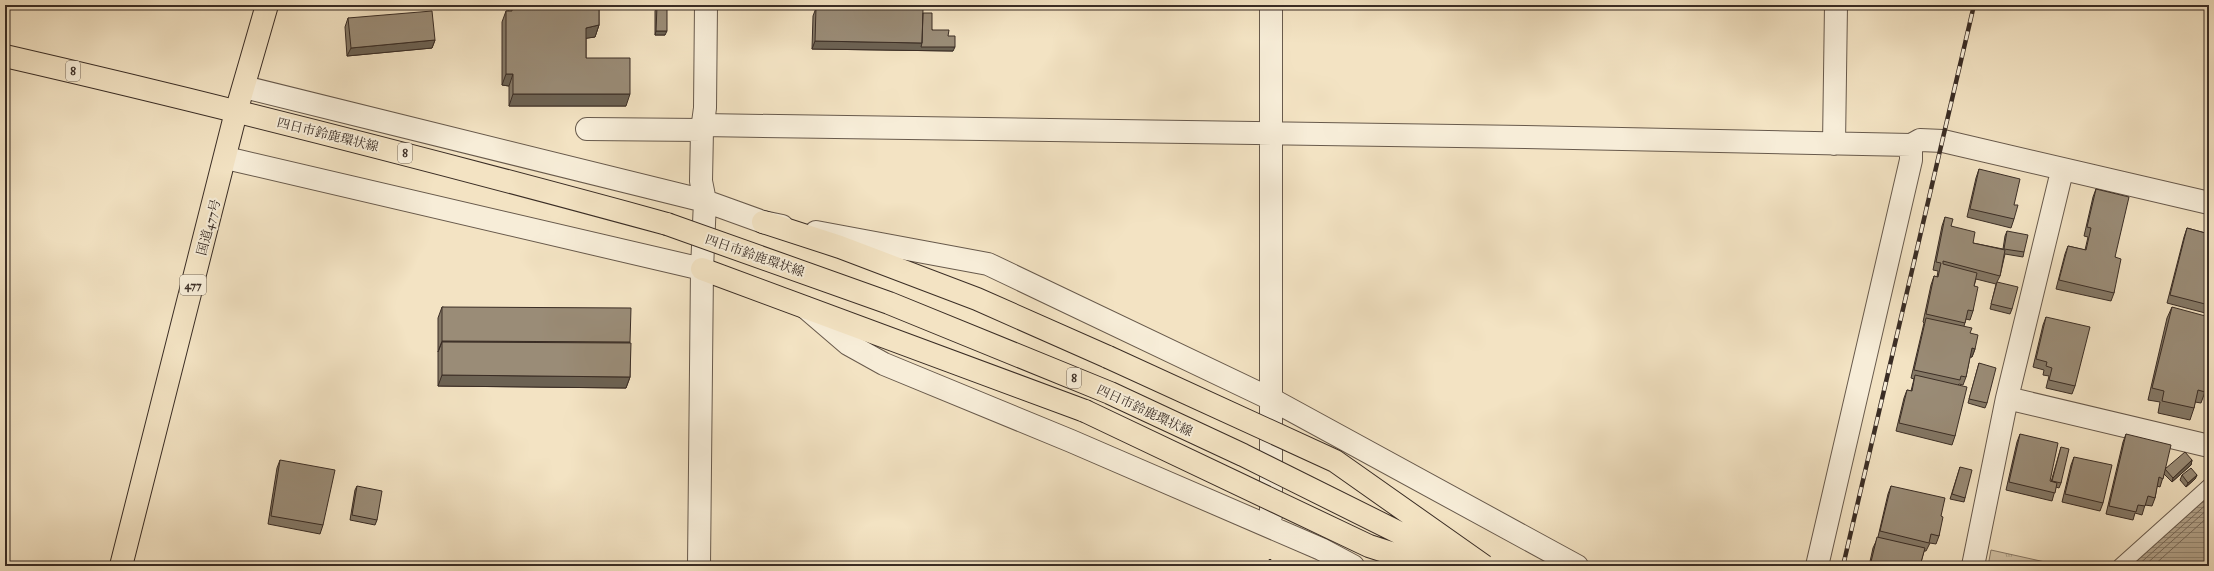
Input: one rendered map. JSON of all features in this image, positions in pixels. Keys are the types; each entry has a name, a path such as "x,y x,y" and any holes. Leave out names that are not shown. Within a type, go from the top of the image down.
{"main road":[{"name":"国道477号","path":"120,566 226,158 236,112 266,5"},
{"name":"四日市鈴鹿環状線","path":"5,56 141,87 236,112 425,158 667,224 889,303 1110,393 1243,455 1466,566"},
{"path":"763,222 840,247 977,299 1335,461 1484,566"},
{"name":"8","path":"702,269 1086,411 1369,546 1431,566"}],"street":[{"path":"700,566 702,269 705,201 701,181 702,128 705,108 706,5"},
{"path":"1271,5 1271,528"},
{"path":"1834,144 1836,5"},
{"path":"244,87 705,201 763,222 988,264 1271,399 1577,566"},
{"path":"587,129 702,128 1270,133 1911,145 1920,140 1943,141 2062,170 2209,203"},
{"path":"1817,566 1911,160 1911,145"},
{"path":"226,158 702,269"},
{"path":"1973,566 2007,398 2062,170"},
{"path":"806,308 848,344 884,364 1071,441 1321,549 1353,566"},
{"path":"2007,398 2209,446"}],"lane":[{"path":"2120,566 2209,486"}],"green space":[{"path":"1991,550 2063,566 1988,566"}],"water":[{"path":"2209,496 2209,566 2131,566"}],"building":[{"path":"512,5 599,5 599,25 586,28 586,58 630,58 630,94 513,94 513,74 506,74 506,11 512,11"},
{"path":"872,5 902,5 902,8 923,9 922,43 815,41 816,8 872,8"},
{"path":"657,6 667,6 667,31 656,31"},
{"path":"432,11 435,40 351,48 348,18"},
{"path":"923,13 932,13 932,30 949,30 948,36 955,36 955,47 921,47"},
{"path":"1979,169 2020,179 2014,205 2018,205 2014,219 1970,209"},
{"path":"2096,189 2129,197 2115,257 2121,259 2114,293 2059,280 2068,246 2086,250 2091,228 2087,227"},
{"path":"1945,217 1953,219 1951,226 1975,232 1973,243 2005,250 2000,276 1943,261 1943,264 1977,273 1974,286 1978,287 1973,311 1968,310 1965,323 1926,314 1934,276 1938,277 1941,263 1936,262"},
{"path":"2187,228 2209,234 2209,305 2170,295"},
{"path":"2007,231 2028,235 2024,252 2004,249"},
{"path":"1997,282 2018,287 2012,309 1991,304"},
{"path":"442,307 631,308 630,342 442,341"},
{"path":"2172,307 2209,317 2209,374 2205,392 2198,390 2194,408 2162,401 2164,391 2152,388"},
{"path":"2046,317 2090,327 2075,386 2049,380 2052,368 2046,366 2047,362 2036,359"},
{"path":"1926,318 1972,328 1970,333 1978,335 1975,349 1972,348 1966,377 1961,376 1960,380 1914,370"},
{"path":"442,342 631,343 630,377 442,375"},
{"path":"1979,363 1996,368 1987,403 1969,399"},
{"path":"1915,375 1967,387 1955,436 1899,423 1907,390 1912,391"},
{"path":"2020,434 2058,443 2050,481 2057,483 2055,493 2009,482"},
{"path":"2126,434 2171,445 2163,479 2159,477 2155,498 2148,496 2145,506 2138,505 2136,512 2109,506"},
{"path":"2061,447 2069,449 2061,483 2052,481"},
{"path":"2185,452 2192,460 2173,478 2165,469"},
{"path":"2074,457 2112,465 2103,503 2065,494"},
{"path":"280,460 335,470 323,525 271,516"},
{"path":"1960,467 1972,470 1965,498 1952,494"},
{"path":"2191,468 2197,475 2188,483 2182,475"},
{"path":"357,486 382,491 377,520 352,515"},
{"path":"1891,486 1945,498 1939,536 1931,534 1929,543 1880,531"},
{"path":"1877,537 1925,548 1920,566 1870,566"},
{"path":"246,563 264,566 245,566"}],"railway":[{"path":"1843,566 1974,5"}]}
